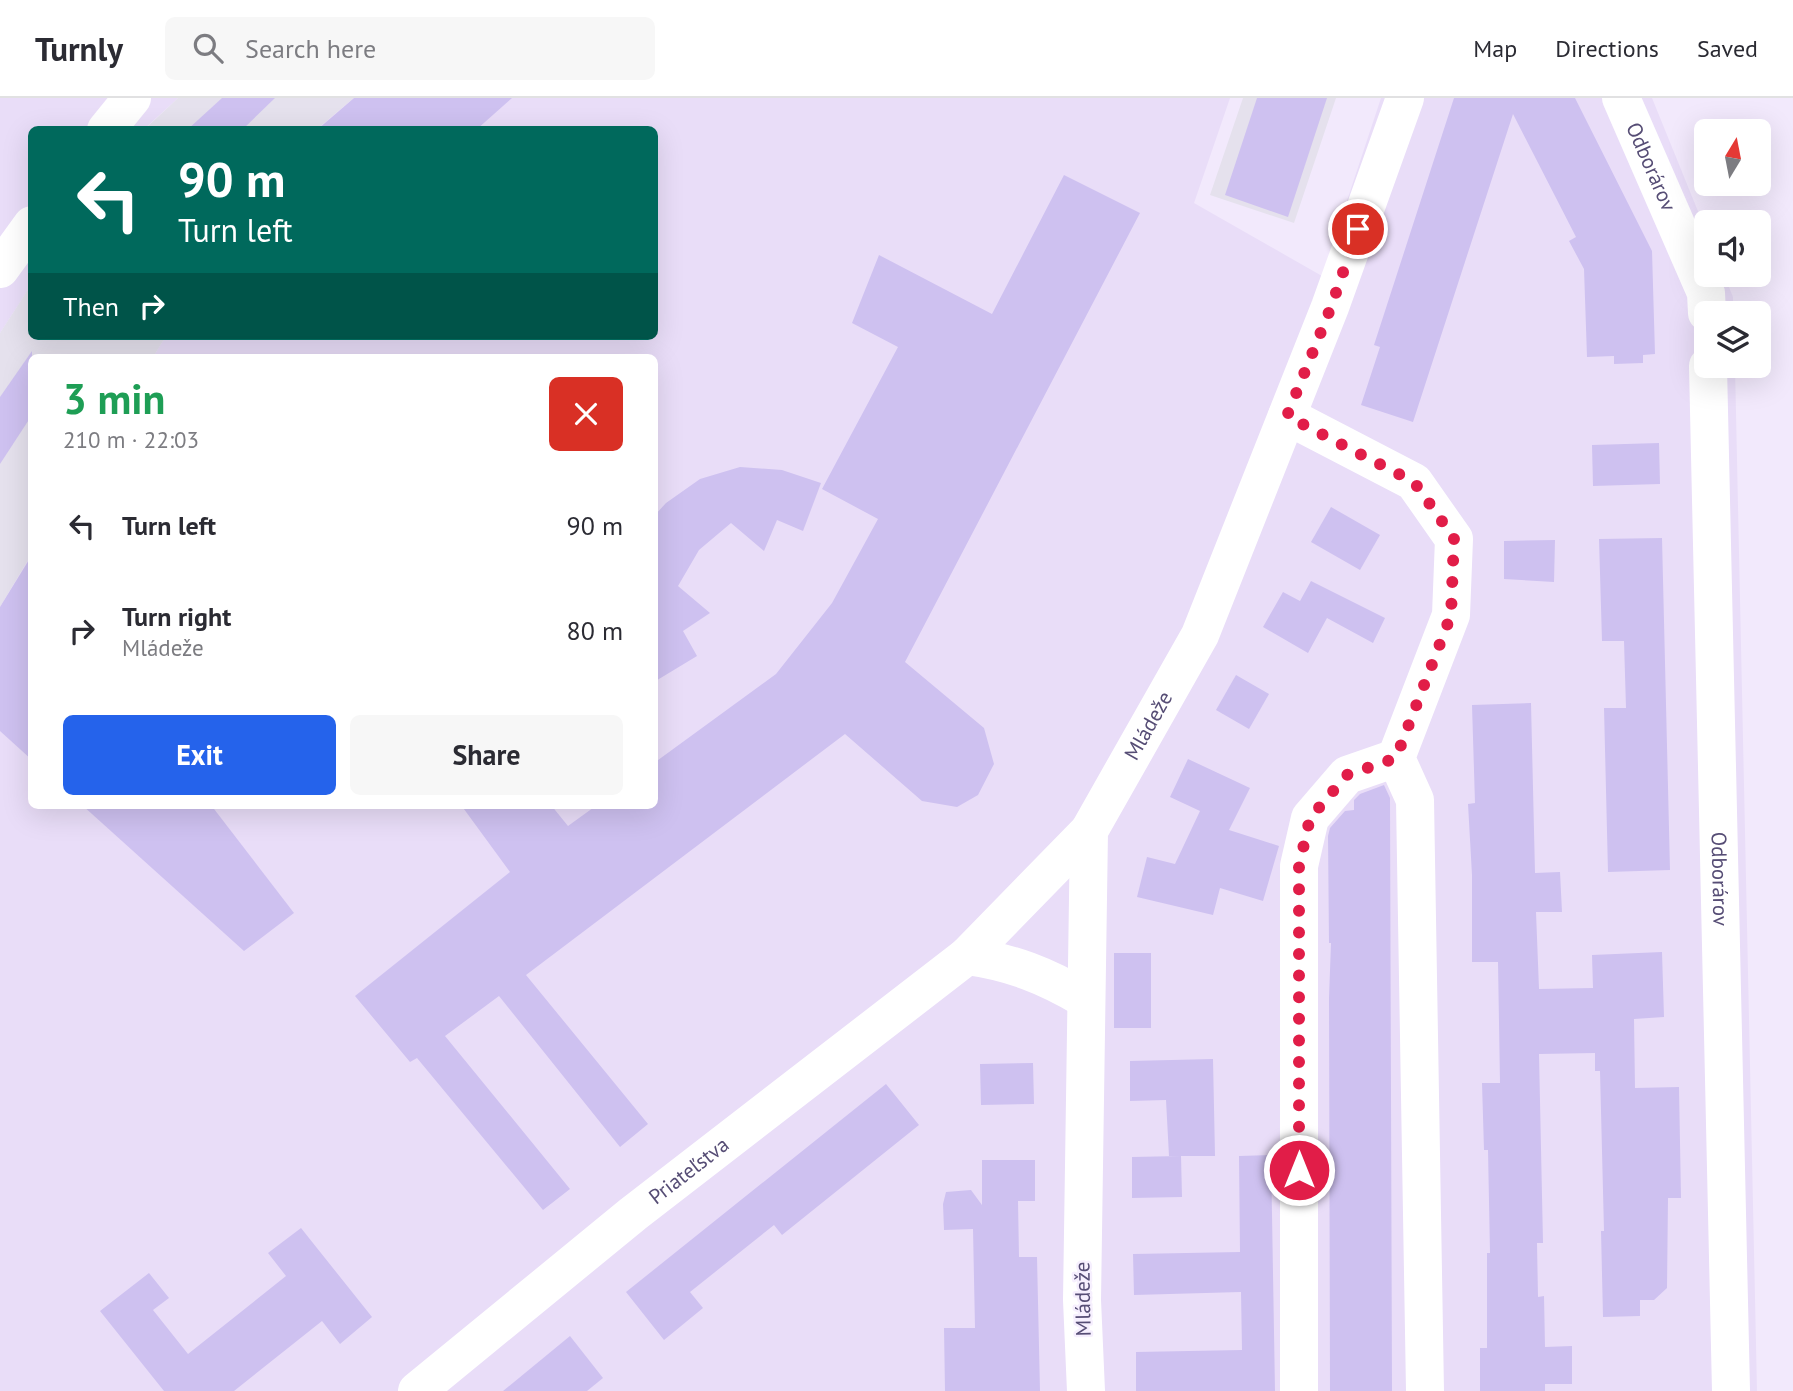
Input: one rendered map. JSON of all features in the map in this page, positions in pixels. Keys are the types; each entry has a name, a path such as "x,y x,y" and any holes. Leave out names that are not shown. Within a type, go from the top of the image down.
{"street":[{"path":"109,126 132,98"},
{"name":"Mládeže","path":"1086,1391 1082,1300 1089,831 1200,635 1331,307 1405,98"},
{"name":"Odborárov","path":"1621,98 1706,293 1706,301"},
{"path":"0,269 28,230"},
{"name":"Odborárov","path":"1708,378 1731,1391"},
{"path":"1287,416 1414,482 1454,538 1451,615 1396,758 1415,800 1425,1391"},
{"path":"1299,1391 1299,866 1310,818 1347,775 1396,758"},
{"name":"Priateľstva","path":"417,1391 633,1214 967,956 1089,831"},
{"path":"967,956 1029,970 1085,999"}],"shaded area":[{"path":"0,98 178,98 147,126 28,126 28,290 0,333"},
{"path":"178,98 354,98 321,126 148,126"},
{"path":"354,98 1230,98 1194,203 1322,276 1381,98 1652,98 1697,210 1694,210 1694,287 1729,287 1733,297 1733,301 1694,301 1694,378 1735,378 1757,1391 0,1391 0,607 28,560 28,809 658,809 658,354 155,354 164,340 658,340 658,126 321,126"},
{"path":"1243,98 1336,98 1294,223 1210,195"},
{"path":"28,290 28,340 164,340 155,354 28,354 28,560 0,607 0,333"}],"building":[{"path":"222,98 275,98 246,126 191,126"},
{"path":"354,98 512,98 480,126 322,126"},
{"path":"1257,98 1327,98 1288,217 1225,195"},
{"path":"1454,98 1575,98 1652,251 1655,354 1643,355 1643,363 1614,364 1614,356 1587,357 1584,269 1569,241 1576,237 1513,114 1413,422 1361,405 1380,347 1374,345"},
{"path":"1064,175 1140,213 905,662 984,728 994,764 978,795 957,807 922,801 845,734 526,975 648,1124 620,1147 499,996 445,1036 570,1189 543,1210 417,1058 410,1062 355,996 510,872 464,809 554,809 568,826 591,809 658,809 658,760 776,674 832,603 878,519 822,489 898,347 852,323 879,255 992,314"},
{"path":"28,357 28,421 0,464 0,397"},
{"path":"1659,443 1660,484 1593,486 1592,445"},
{"path":"740,467 782,470 821,483 803,531 777,520 764,551 731,523 699,550 678,586 710,613 683,631 697,656 658,680 658,512 700,479"},
{"path":"1331,507 1380,535 1360,570 1311,542"},
{"path":"1662,538 1670,870 1608,872 1604,708 1626,708 1624,641 1602,641 1599,539"},
{"path":"1555,540 1554,582 1504,579 1504,541"},
{"path":"28,562 28,756 0,731 0,607"},
{"path":"1311,581 1385,618 1373,643 1327,618 1308,653 1263,627 1283,592 1300,601"},
{"path":"1236,675 1269,694 1249,729 1216,710"},
{"path":"1531,703 1535,873 1560,872 1562,912 1536,912 1539,989 1593,988 1592,955 1662,952 1664,1017 1634,1019 1635,1088 1679,1087 1681,1198 1668,1198 1667,1288 1654,1300 1640,1300 1640,1316 1603,1317 1600,1071 1595,1071 1595,1053 1539,1054 1543,1243 1537,1243 1538,1297 1544,1296 1545,1347 1572,1346 1572,1384 1545,1384 1545,1391 1480,1391 1480,1348 1487,1348 1487,1253 1490,1253 1488,1150 1484,1150 1482,1083 1500,1083 1498,962 1472,962 1472,875 1468,804 1475,803 1472,705"},
{"path":"1188,759 1250,788 1229,830 1279,846 1263,901 1220,888 1213,915 1137,897 1147,857 1175,864 1200,811 1170,797"},
{"path":"1384,785 1390,798 1392,1391 1330,1391 1331,943 1328,836 1330,828 1345,811 1354,810 1354,800 1360,794"},
{"path":"86,809 214,809 294,913 244,951"},
{"path":"1114,953 1151,953 1151,1028 1114,1028"},
{"path":"1213,1059 1215,1156 1169,1156 1166,1100 1130,1101 1130,1061"},
{"path":"1033,1063 1034,1104 981,1105 980,1064"},
{"path":"886,1084 919,1125 782,1235 774,1225 690,1292 703,1308 664,1340 626,1292"},
{"path":"1271,1155 1275,1391 1136,1391 1136,1352 1242,1350 1241,1292 1134,1295 1133,1254 1240,1252 1239,1156"},
{"path":"1181,1156 1182,1197 1132,1198 1132,1157"},
{"path":"982,1160 1035,1160 1035,1201 1018,1201 1019,1257 1037,1257 1040,1391 945,1391 944,1328 975,1328 973,1229 944,1230 943,1204 946,1192 971,1190 982,1205"},
{"path":"301,1228 372,1317 340,1344 322,1321 234,1391 164,1391 100,1311 149,1273 169,1298 153,1310 188,1354 286,1276 268,1253"},
{"path":"570,1336 603,1378 587,1391 503,1391"}],"route":[{"path":"1299,1170 1299,866 1310,818 1347,775 1396,758 1451,615 1454,538 1414,482 1287,416 1331,307 1358,229"}]}
